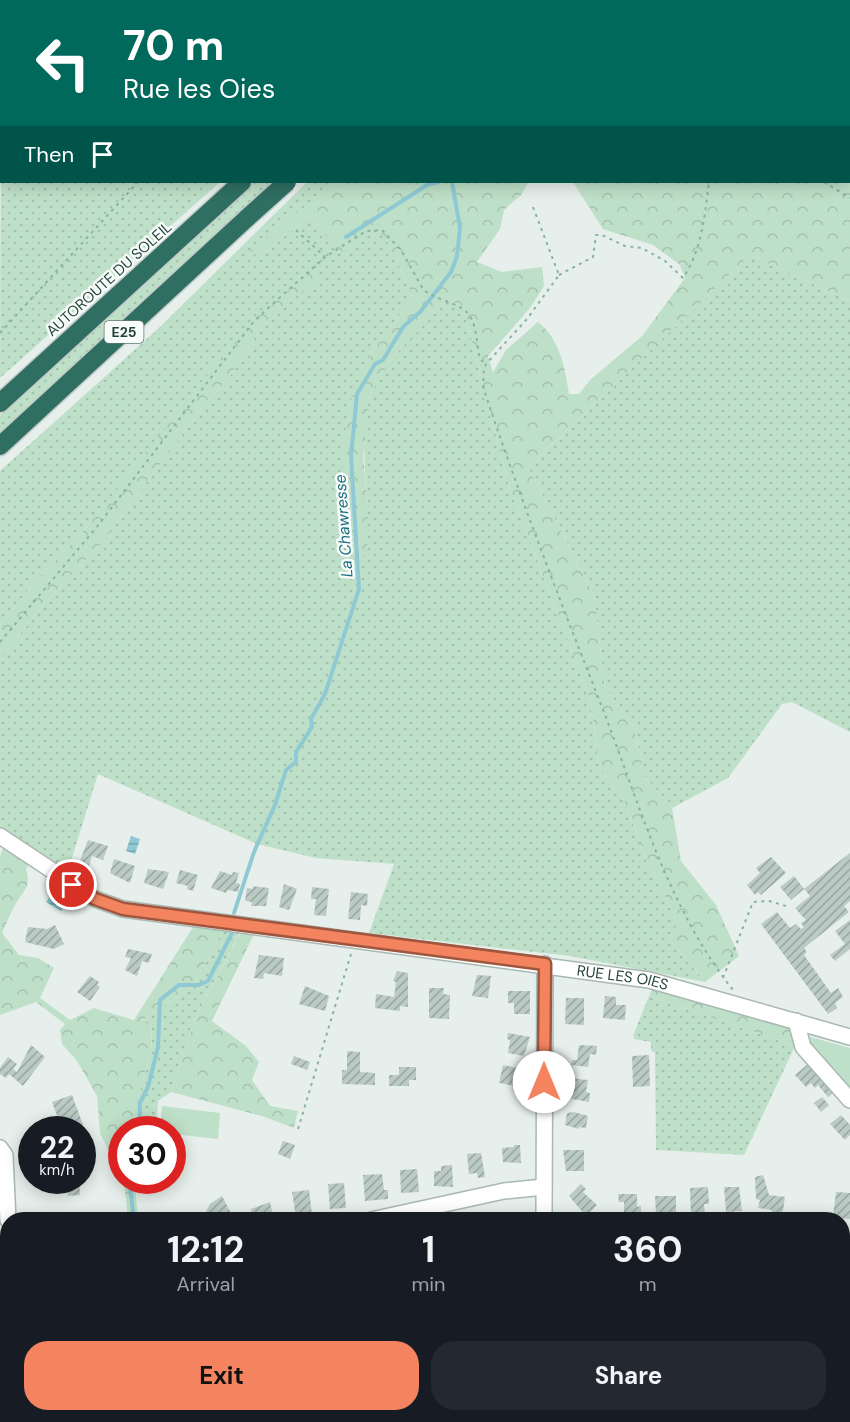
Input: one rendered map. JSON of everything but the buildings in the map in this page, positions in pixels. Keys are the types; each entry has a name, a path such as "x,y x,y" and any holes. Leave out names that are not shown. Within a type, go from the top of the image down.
{"highway":[{"name":"AUTOROUTE DU SOLEIL","path":"0,403 241,183"},
{"name":"E25","path":"0,446 286,183"}],"street":[{"name":"RUE LES OIES","path":"0,836 95,899 123,909 545,964 649,980 850,1036"},
{"path":"544,1212 545,964"},
{"path":"796,1021 803,1047 850,1100"},
{"path":"0,1149 5,1155 8,1212"},
{"path":"408,1212 504,1191 544,1187"}],"path":[{"path":"0,333 137,183"},
{"path":"709,183 704,223 690,268 683,278 665,261 642,248 612,242 602,235 596,235 593,257 559,275 527,319 486,364 483,375 484,390 519,494 662,864 707,958 739,1004"},
{"path":"826,183 850,198"},
{"path":"533,207 559,275"},
{"path":"296,230 325,257"},
{"path":"0,642 96,528 255,320 325,257 366,231 382,230 392,238 429,296 463,310 471,317 480,359 486,364"},
{"path":"723,978 753,902 769,901 786,906"},
{"path":"298,1130 355,939"}],"green space":[{"path":"1,183 219,183 0,378"},
{"path":"253,183 275,183 0,437 0,415"},
{"path":"306,183 334,183 260,255 311,216 332,244 375,229 385,236 413,296 370,355 342,450 342,505 338,526 368,504 364,449 365,418 370,395 377,381 404,344 448,300 463,306 508,483 590,699 599,766 624,800 645,857 678,923 669,939 705,982 570,956 369,933 394,864 316,858 257,844 98,774 67,874 0,832 0,659 46,602 100,545 207,401 226,382 266,321 258,316 87,527 31,586 0,626 0,471 160,327"},
{"path":"334,183 528,183 522,194 504,210 500,229 477,262 502,272 542,267 544,286 530,308 488,356 493,372 506,350 538,322 556,345 563,364 569,394 579,394 590,380 642,336 685,278 680,265 653,245 603,229 574,183 850,183 850,301 750,255 528,467 594,595 605,687 634,728 641,755 642,773 672,808 681,861 716,905 739,956 705,982 669,939 678,923 645,857 624,800 599,766 590,699 508,483 463,306 448,300 393,357 369,397 363,458 368,504 367,552 356,562 338,526 342,505 342,450 350,402 370,355 413,296 385,237 375,229 343,252 332,244 311,216 260,255 246,254"},
{"path":"750,255 850,301 850,732 792,702 782,704 728,778 672,808 642,773 641,755 634,728 605,687 594,595 528,467"},
{"path":"313,270 321,277 266,321 226,382 207,401 100,545 46,602 0,659 0,626 31,586 87,527 219,360 258,316"},
{"path":"4,845 29,861 26,870 27,885 2,933 19,955 38,958 54,968 40,998 70,1020 94,1008 134,1020 195,924 224,929 192,987 141,1021 152,1025 151,1053 138,1097 140,1116 108,1116 108,1149 100,1133 97,1096 77,1061 62,1044 60,1030 65,1024 36,1002 0,1015 0,856"},
{"path":"224,929 242,929 195,1019 171,1092 158,1101 157,1116 140,1116 138,1097 151,1053 152,1025 140,1022 192,987"},
{"path":"242,930 255,932 212,1021 246,1046 259,1062 252,1080 270,1106 298,1111 294,1128 262,1116 171,1092 195,1019"},
{"path":"653,987 796,1027 795,1046 649,996"},
{"path":"649,996 795,1046 744,1155 656,1150 655,1052 651,1051 651,1042 634,1039 633,1036"},
{"path":"807,1036 850,1048 850,1094 805,1038"},
{"path":"162,1106 220,1113 218,1139 186,1135 186,1116 161,1116"},
{"path":"125,1194 136,1194 137,1212 127,1212"}],"water":[{"path":"131,836 140,839 135,854 126,851"},
{"path":"51,895 65,905 61,911 46,902"}],"waterway":[{"name":"La Chawresse","path":"346,237 427,185 434,183"},
{"name":"La Chawresse","path":"234,913 254,852 275,805 286,770 296,762 296,752 312,727 311,719 325,694 359,589 351,456 357,394 375,364 383,360 403,327 421,311 451,272 457,256 460,228 452,183"},
{"path":"140,1116 140,1103 148,1087 158,1047 160,1000 179,985 199,985 208,981 232,933"},
{"path":"131,1194 133,1212"}],"route":[{"path":"72,885 95,899 123,909 545,964 544,1082"}]}
